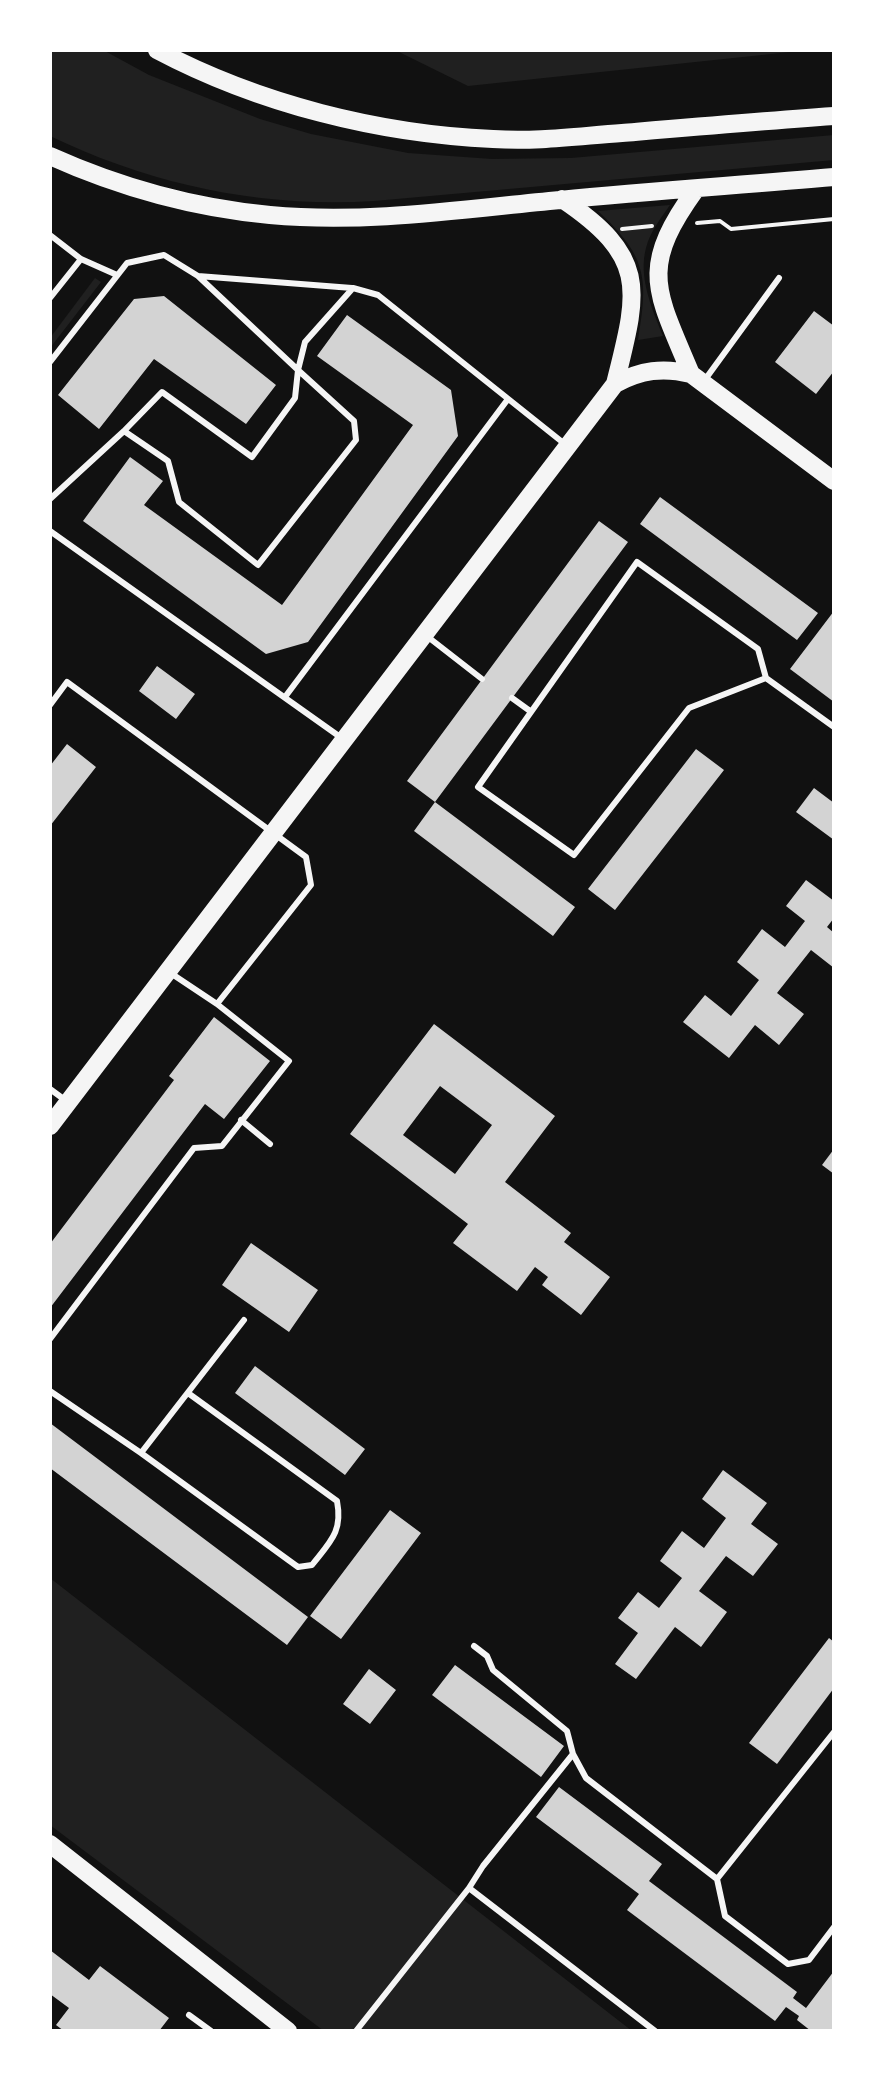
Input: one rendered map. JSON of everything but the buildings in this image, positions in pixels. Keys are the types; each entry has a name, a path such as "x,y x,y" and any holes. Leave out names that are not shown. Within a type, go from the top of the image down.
{"main road":[{"path":"157,50 240,87 298,106 378,126 496,140 834,116"},
{"path":"50,156 148,193 270,215 434,213 834,177"},
{"path":"696,189 661,247 656,272 660,295 697,378"},
{"path":"50,1126 615,384 628,330 633,286 622,257 602,230 562,200"},
{"path":"615,384 633,374 653,370 673,370 697,378 834,481"},
{"path":"50,1844 288,2031"}],"lane":[{"path":"50,236 81,258 117,275"},
{"path":"50,362 126,263 164,255 198,276 354,421 356,440 258,565 179,502 168,461 124,431"},
{"path":"50,298 81,258"},
{"path":"198,276 353,288 378,295 568,446"},
{"path":"697,378 779,278"},
{"path":"50,499 162,392 252,458 294,398 305,342 353,288"},
{"path":"286,697 508,399"},
{"path":"50,530 344,739"},
{"path":"766,678 690,708 574,855 478,787 637,562 758,649 766,678 834,727"},
{"path":"423,634 482,679"},
{"path":"50,705 67,682 306,858 311,885 216,1004"},
{"path":"512,698 530,711"},
{"path":"50,1339 194,1148 222,1146 288,1060 168,972"},
{"path":"50,1089 68,1102"},
{"path":"241,1120 270,1144"},
{"path":"141,1453 244,1320"},
{"path":"50,1391 298,1567 312,1565 336,1534 337,1501 188,1393"},
{"path":"474,1646 487,1656 493,1670 568,1731 573,1754 586,1778 717,1880 724,1916 788,1964 809,1960 834,1927"},
{"path":"717,1880 834,1732"},
{"path":"356,2031 573,1754"},
{"path":"468,1888 655,2031"},
{"path":"189,2015 211,2031"}],"path":[{"path":"602,230 720,221 731,228 834,219"}],"shaded area":[{"path":"50,50 103,50 149,75 260,119 311,134 408,153 492,159 571,158 834,135 834,160 374,201 290,201 249,196 208,190 128,168 50,136"},
{"path":"395,50 809,50 468,86"},
{"path":"670,205 650,236 644,259 647,293 663,336 638,340 643,299 640,268 626,241 598,211"},
{"path":"95,278 101,282 50,348 50,338"},
{"path":"50,1578 632,2031 324,2031 50,1825"}]}
